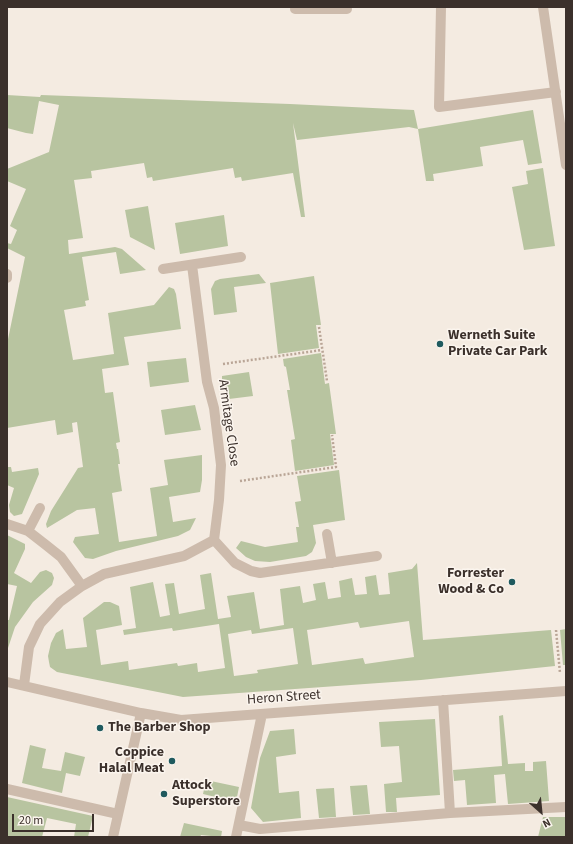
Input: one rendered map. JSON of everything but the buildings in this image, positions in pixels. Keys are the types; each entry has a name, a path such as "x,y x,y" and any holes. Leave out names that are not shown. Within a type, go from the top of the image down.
{"street":[{"path":"442,7 438,107 556,92"},
{"path":"543,7 566,165"},
{"path":"295,9 347,9"},
{"path":"163,269 241,257"},
{"name":"Armitage Close","path":"192,265 207,382 214,408 221,465 219,500 214,540"},
{"path":"28,531 40,508"},
{"path":"7,524 28,531 61,557 82,586"},
{"path":"327,534 332,563"},
{"path":"24,685 29,647 40,624 60,602 82,586 104,574 184,556 214,540 235,563 251,571 260,573 377,556"},
{"name":"Heron Street","path":"7,682 141,713 181,720 566,691"},
{"path":"443,700 450,813"},
{"path":"113,837 141,713"},
{"path":"236,837 262,714"},
{"path":"7,789 118,814"},
{"path":"239,825 260,829 450,813 566,807"}],"path":[{"path":"319,326 327,381"},
{"path":"216,365 322,350"},
{"path":"233,481 336,467 332,435"},
{"path":"556,630 560,674"}],"green space":[{"path":"7,95 290,104 414,110 418,129 409,127 297,140 293,123 305,217 301,217 293,173 242,181 241,177 235,178 233,168 153,181 152,177 147,178 144,163 91,171 92,178 74,180 83,238 68,240 69,254 115,247 122,249 146,270 120,274 116,252 82,257 89,300 85,301 86,306 64,310 73,360 114,354 108,313 154,305 169,287 174,289 176,294 181,329 124,337 129,365 102,369 105,393 113,392 120,442 116,443 120,464 118,464 122,491 112,493 119,542 157,536 150,488 168,485 164,460 202,455 202,480 200,492 169,497 173,522 196,518 190,530 178,536 116,551 93,559 85,558 73,542 75,537 99,534 95,508 77,510 47,528 46,524 51,511 78,468 83,467 77,422 72,423 73,432 57,435 55,420 7,428 7,344 25,257 7,248 7,243 11,244 17,230 10,226 26,189 7,181 7,169 49,152 59,105 39,101 33,134 26,133 7,128"},
{"path":"533,110 542,163 528,165 523,140 480,147 483,166 433,174 434,181 426,181 418,129"},
{"path":"543,168 555,246 524,250 512,187 528,184 526,171"},
{"path":"148,206 155,250 130,237 125,210"},
{"path":"224,215 228,246 180,254 175,223"},
{"path":"259,274 266,283 234,287 237,312 214,315 211,289 215,281"},
{"path":"314,276 321,325 316,325 319,348 278,354 270,283"},
{"path":"321,353 325,384 329,383 336,434 330,434 334,465 295,471 291,440 295,439 287,390 290,390 283,359"},
{"path":"186,358 189,382 150,387 147,362"},
{"path":"249,372 253,396 229,399 228,393 222,382 222,376"},
{"path":"195,405 201,430 165,435 161,410"},
{"path":"7,467 11,467 12,472 38,468 39,474 22,514 14,516 10,512 9,505 14,488 7,485"},
{"path":"339,470 345,520 313,525 316,543 312,552 306,556 270,562 255,561 246,557 236,548 241,541 265,547 298,542 296,527 299,527 295,502 301,501 297,476"},
{"path":"7,535 25,544 25,549 14,573 31,583 40,572 46,570 52,573 54,578 52,585 33,602 15,627 7,651 7,620 9,620 17,586 7,584"},
{"path":"417,563 423,640 551,630 555,666 421,680 183,697 57,672 50,667 48,656 51,643 56,633 63,629 66,649 87,647 83,618 104,602 110,602 119,606 122,625 96,630 101,665 128,661 129,670 177,663 178,666 197,663 198,672 225,668 219,624 173,631 172,628 124,635 123,630 136,628 130,587 153,582 160,617 170,615 165,584 174,583 179,614 205,609 200,575 211,573 218,619 231,617 227,596 254,592 260,629 284,625 280,589 300,586 303,603 316,600 313,584 325,582 328,599 341,597 339,581 352,578 355,595 367,594 365,577 376,575 379,595 390,594 388,573 412,569","holes":["409,621 414,657 365,664 363,658 312,665 307,630 358,622 360,628","293,628 298,664 257,670 258,673 234,676 228,634 251,630 252,634"]},
{"path":"566,629 566,665 563,665 560,630"},
{"path":"503,715 508,764 525,763 525,771 533,771 533,762 546,761 549,801 508,804 505,774 494,775 496,803 467,805 465,780 454,781 453,770 502,766 499,716"},
{"path":"435,719 440,795 396,798 397,812 386,812 384,784 402,782 399,746 381,747 379,722"},
{"path":"294,729 296,754 276,757 279,793 299,791 301,818 263,822 251,808 260,758 270,731"},
{"path":"30,745 46,749 42,768 61,771 65,752 85,757 80,776 66,773 62,793 22,783"},
{"path":"206,780 239,787 236,802 203,794"},
{"path":"367,785 370,814 353,815 350,786"},
{"path":"334,788 336,817 319,818 316,789"},
{"path":"7,797 93,816 88,837 74,837 76,824 47,818 42,837 7,837"},
{"path":"543,817 566,817 566,837 538,837"},
{"path":"184,823 222,831 221,837 201,835 200,837 180,837"}],"place":[{"name":"Werneth Suite Private Car Park","path":"440,344"},
{"name":"Forrester Wood & Co","path":"512,582"},
{"name":"The Barber Shop","path":"100,728"},
{"name":"Coppice Halal Meat","path":"172,761"},
{"name":"Attock Superstore","path":"164,794"}]}
